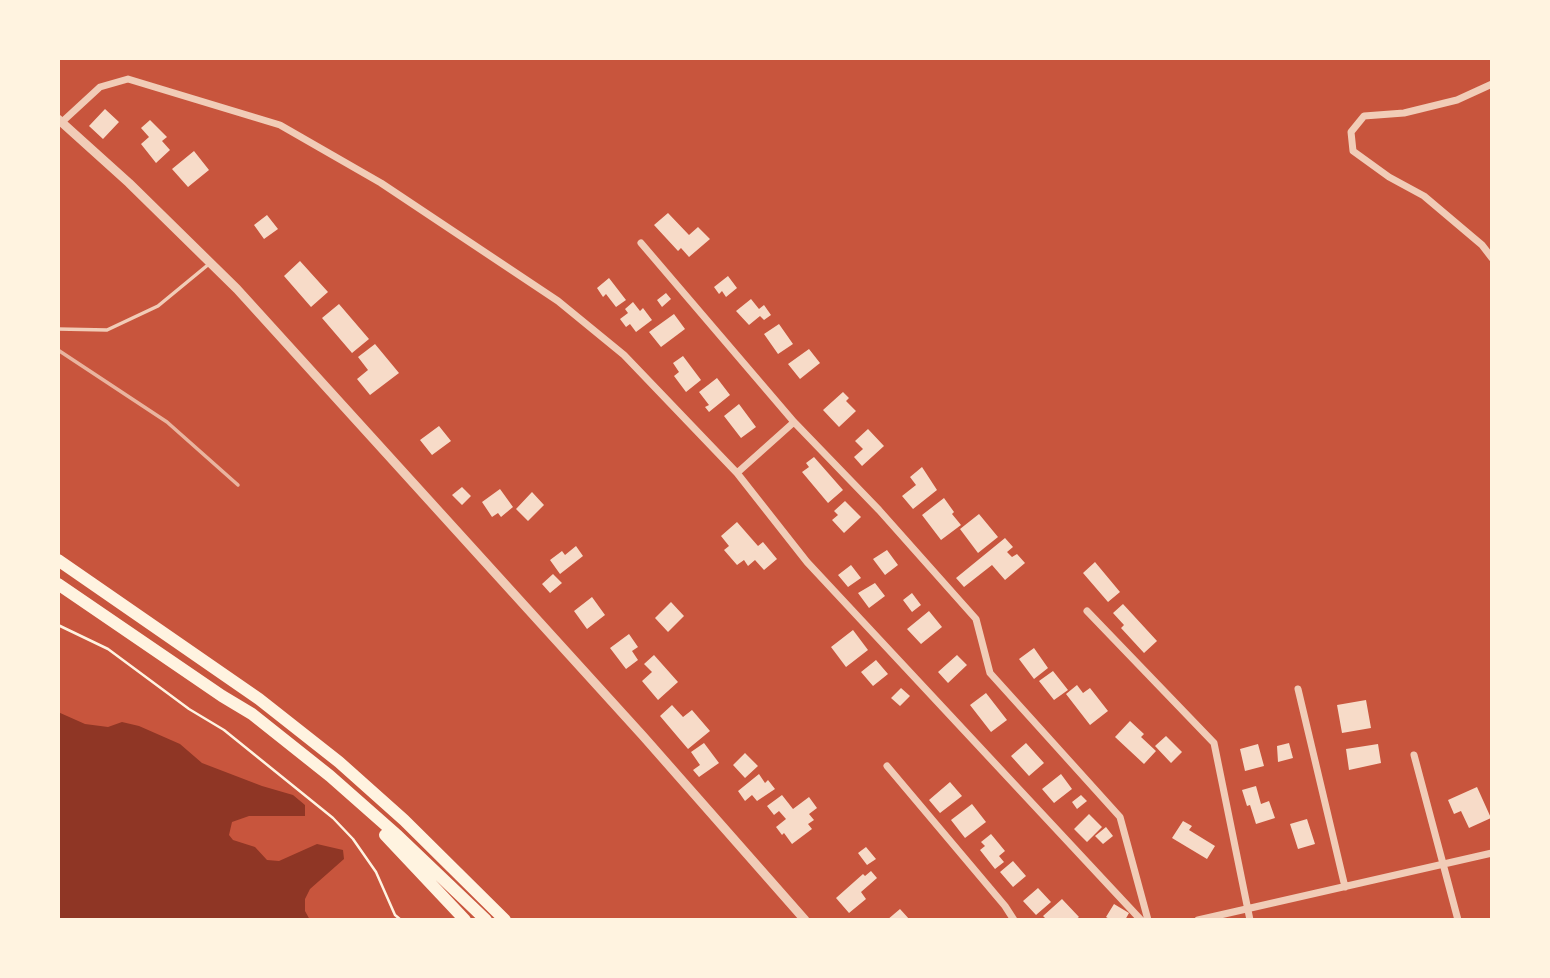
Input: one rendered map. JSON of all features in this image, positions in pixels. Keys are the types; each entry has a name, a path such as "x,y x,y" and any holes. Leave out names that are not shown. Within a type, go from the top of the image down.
{"highway":[{"path":"58,560 260,699 339,762 517,920"},
{"path":"58,584 222,696 252,713 398,836 486,920"},
{"path":"222,696 246,720 325,781 392,841 465,920"},
{"path":"451,863 505,920"}],"street":[{"path":"805,920 643,736 210,262 60,120 100,88 128,79 281,125 381,183 558,301 624,355 737,473 807,562 1141,920"},
{"path":"1492,84 1457,100 1404,113 1364,116 1351,132 1353,151 1389,177 1424,196 1482,245 1492,258"},
{"path":"641,243 794,422 879,510 976,619 990,673 1120,817 1148,920"},
{"path":"737,473 794,422"},
{"path":"1087,611 1214,743 1250,909 1250,920"},
{"path":"1298,689 1345,887"},
{"path":"1415,755 1458,920"},
{"path":"887,766 1014,920"},
{"path":"1198,920 1492,853"}],"lane":[{"path":"58,329 107,330 158,306 210,262"}],"path":[{"path":"58,625 107,649 188,709 224,730 333,818 353,839 376,872 395,915 401,920"}],"shaded area":[{"path":"58,712 85,724 108,727 122,722 139,726 180,744 202,763 293,795 305,805 305,816 249,816 232,822 229,835 233,840 255,847 267,860 279,861 317,844 343,850 344,859 310,889 305,899 305,911 310,920 58,920"}],"building":[{"path":"105,109 119,122 103,139 89,126"},
{"path":"150,120 167,137 162,141 170,150 156,163 141,144 149,137 141,128"},
{"path":"194,151 209,170 188,187 172,169"},
{"path":"668,213 689,235 698,227 710,239 689,257 681,248 678,251 654,225"},
{"path":"267,215 278,229 264,239 254,225"},
{"path":"300,261 328,292 311,307 284,276"},
{"path":"728,276 737,288 726,297 722,291 719,294 714,287"},
{"path":"609,278 626,300 616,307 606,294 603,297 597,288"},
{"path":"666,293 671,299 662,307 657,300"},
{"path":"751,299 759,309 764,305 771,315 764,320 760,316 749,325 736,311"},
{"path":"633,302 640,311 643,308 652,320 636,332 630,324 626,327 620,319 628,313 625,309"},
{"path":"339,304 369,339 352,353 322,318"},
{"path":"674,314 685,329 661,347 649,332"},
{"path":"779,324 793,344 778,354 764,334"},
{"path":"375,344 399,373 370,395 357,379 368,370 358,357"},
{"path":"809,349 820,363 800,379 788,364"},
{"path":"683,356 701,380 686,392 674,376 679,372 673,363"},
{"path":"717,378 730,395 709,412 705,407 709,405 699,392"},
{"path":"843,392 849,398 846,401 856,411 839,427 823,410"},
{"path":"739,404 756,427 741,438 724,416"},
{"path":"439,426 451,441 432,455 420,440"},
{"path":"868,429 884,446 862,466 854,457 863,449 855,441"},
{"path":"814,457 843,490 828,503 802,472 809,467 806,463"},
{"path":"922,467 937,490 913,509 902,496 916,485 910,477"},
{"path":"462,487 471,496 462,505 452,495"},
{"path":"500,489 513,507 501,517 498,513 492,517 482,502"},
{"path":"532,492 544,505 528,521 516,509"},
{"path":"944,498 961,525 941,540 922,515"},
{"path":"845,501 861,517 844,533 832,520 838,515 834,511"},
{"path":"979,514 998,537 978,553 960,529"},
{"path":"737,522 758,546 763,542 777,559 764,570 755,560 748,566 744,560 737,565 724,550 729,546 721,536"},
{"path":"1005,538 1013,547 1007,552 1012,557 1017,554 1025,563 1005,580 992,565 964,587 956,578"},
{"path":"576,546 583,556 560,574 550,560 562,551 565,555"},
{"path":"887,550 898,565 885,575 873,559"},
{"path":"1095,562 1120,592 1108,602 1083,573"},
{"path":"851,565 861,578 848,587 838,575"},
{"path":"553,574 562,583 550,593 542,584"},
{"path":"875,583 885,596 869,608 858,593"},
{"path":"912,593 921,605 912,612 903,600"},
{"path":"592,597 605,615 587,629 574,611"},
{"path":"671,602 684,616 668,632 655,618"},
{"path":"1123,604 1157,641 1144,653 1121,628 1124,625 1113,613"},
{"path":"929,611 942,627 921,644 907,629"},
{"path":"853,630 868,650 846,667 831,647"},
{"path":"629,634 638,647 632,651 638,660 626,669 610,648"},
{"path":"1034,648 1048,668 1034,679 1019,659"},
{"path":"654,655 678,682 658,700 642,681 652,672 644,664"},
{"path":"957,655 967,665 948,683 938,672"},
{"path":"876,660 888,674 873,686 861,672"},
{"path":"1053,671 1068,690 1054,700 1039,681"},
{"path":"1077,685 1083,693 1090,688 1108,711 1090,725 1066,694"},
{"path":"901,688 910,696 900,706 891,698"},
{"path":"986,693 1007,720 991,732 970,705"},
{"path":"1366,700 1371,728 1342,733 1337,705"},
{"path":"672,705 683,717 692,710 710,731 688,749 660,716"},
{"path":"1130,721 1144,734 1141,737 1156,751 1144,764 1115,737"},
{"path":"1166,736 1182,752 1171,763 1155,746"},
{"path":"704,743 719,763 699,777 693,770 700,765 691,752"},
{"path":"1026,743 1044,763 1029,776 1011,756"},
{"path":"1289,743 1293,758 1278,762 1277,746"},
{"path":"1258,744 1264,766 1245,771 1240,749"},
{"path":"1378,744 1381,763 1349,770 1346,749"},
{"path":"745,753 758,766 745,778 733,765"},
{"path":"759,774 765,783 768,780 775,789 757,801 752,795 745,801 738,791"},
{"path":"1061,774 1072,789 1054,803 1042,789"},
{"path":"950,782 962,796 940,813 929,800"},
{"path":"1256,786 1261,804 1269,801 1275,818 1256,824 1242,790"},
{"path":"1477,787 1491,818 1469,828 1461,811 1454,814 1448,800"},
{"path":"782,795 793,809 809,797 817,808 809,814 814,820 808,824 812,829 792,844 776,827 786,819 779,811 774,815 767,806"},
{"path":"1081,795 1087,801 1077,809 1072,802"},
{"path":"972,804 986,822 965,838 951,820"},
{"path":"1089,814 1102,827 1087,842 1074,829"},
{"path":"1307,819 1315,844 1298,849 1290,824"},
{"path":"1183,821 1192,826 1189,830 1215,846 1207,859 1172,838"},
{"path":"1106,827 1113,836 1103,844 1095,836"},
{"path":"991,834 1005,851 999,856 1004,862 995,869 980,850 985,846 981,842"},
{"path":"866,847 876,859 867,865 858,853"},
{"path":"1013,861 1026,876 1013,887 1000,872"},
{"path":"871,871 877,878 861,892 866,899 849,913 836,898 863,874 865,876"},
{"path":"1038,888 1051,902 1036,915 1023,901"},
{"path":"1062,899 1079,917 1075,920 1047,920 1043,916"},
{"path":"1114,904 1129,913 1125,920 1111,920 1106,917"},
{"path":"900,909 910,920 887,920"}],"railway":[{"path":"58,350 167,422 238,485"}]}
